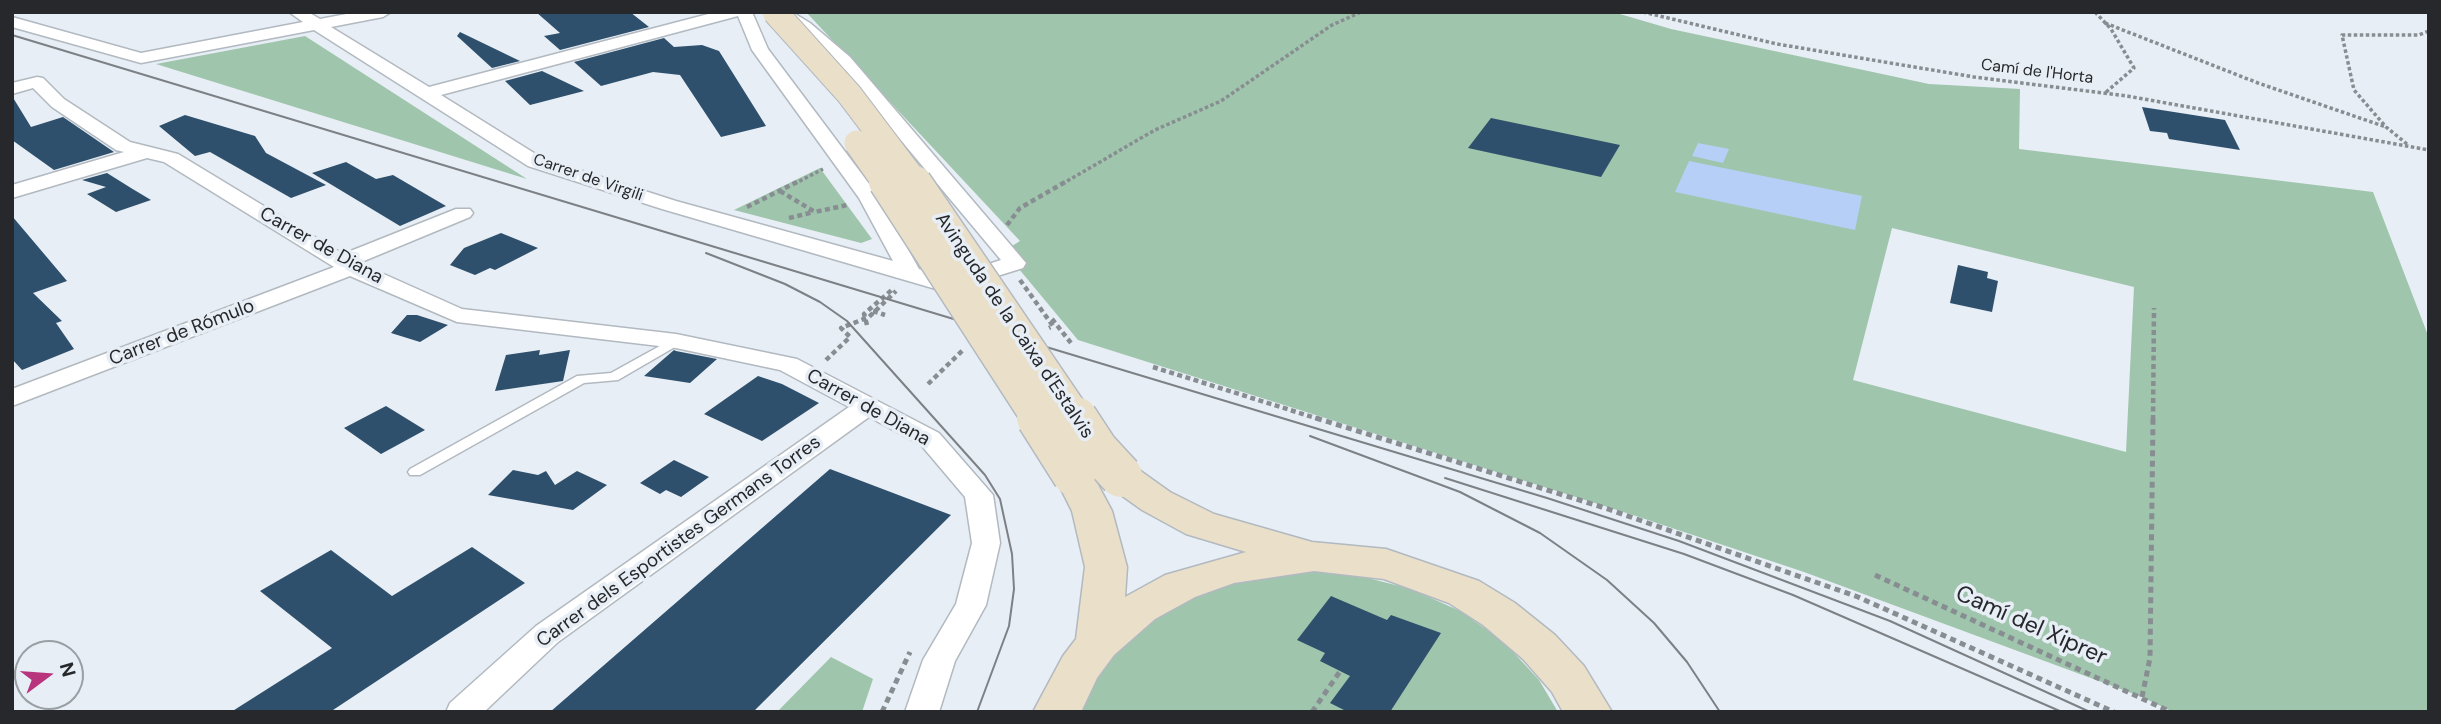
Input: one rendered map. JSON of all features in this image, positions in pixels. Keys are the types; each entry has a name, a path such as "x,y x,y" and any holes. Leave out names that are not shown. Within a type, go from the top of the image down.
{"main road":[{"name":"Avinguda de la Caixa d'Estalvis","path":"745,12 798,68 905,210 1074,475 1092,510 1106,567 1098,643"},
{"name":"Avinguda de la Caixa d'Estalvis","path":"777,12 849,94 933,205 1097,450 1121,476 1156,501 1200,524 1314,556"},
{"path":"1057,712 1079,668 1098,643 1140,608 1180,586 1230,569 1314,556 1386,564 1464,592 1499,614 1539,647 1568,679 1588,712"}],"street":[{"path":"12,21 49,12"},
{"name":"Carrer de Virgili","path":"297,12 535,162 668,205 871,261 904,281 946,285 1010,257"},
{"path":"12,21 141,58 383,12"},
{"path":"425,94 734,12"},
{"name":"Avinguda de la Caixa d'Estalvis","path":"745,12 760,50 869,197 899,250 904,281"},
{"name":"Avinguda de la Caixa d'Estalvis","path":"777,12 804,26 844,61 1010,257"},
{"name":"Carrer de Diana","path":"12,89 37,82 58,103 122,146 171,158 347,265 457,315 676,341 789,365 930,439 979,495 986,543 971,605 939,660 922,712"},
{"path":"12,192 142,152"},
{"name":"Carrer de Rómulo","path":"12,398 347,265 463,213"},
{"path":"871,261 899,250"},
{"name":"Carrer dels Esportistes Germans Torres","path":"462,712 547,634 869,405"}],"lane":[{"path":"415,472 581,379 614,377 676,341"}],"path":[{"path":"1010,257 1000,234 1020,208 1156,130 1221,101 1332,25 1361,12"},
{"name":"Camí de l'Horta","path":"1643,12 1777,44 1974,76 2105,93 2429,150"},
{"path":"2095,12 2134,68 2105,93"},
{"path":"2105,23 2258,83 2386,127"},
{"path":"2408,146 2386,127 2354,90 2342,35 2419,35 2429,31"},
{"path":"738,211 824,169"},
{"path":"779,191 815,212"},
{"path":"776,221 848,205"},
{"path":"808,375 850,337 841,328 865,318 871,310 896,293 904,281"},
{"path":"1040,304 1071,343"},
{"path":"2142,697 2150,659 2154,308"},
{"path":"871,310 885,315"},
{"path":"865,318 867,326"},
{"path":"928,384 968,345"},
{"path":"1153,367 1608,509 1752,558 1935,630 2114,712"},
{"name":"Camí del Xiprer","path":"1875,575 2171,712"},
{"path":"882,712 903,662 917,643"},
{"path":"1312,712 1341,670"}],"green space":[{"path":"806,12 1613,12 1671,29 1929,84 2020,89 2019,149 2373,192 2429,338 2429,712 2173,712 2142,697 1804,572 1636,516 1078,340 1004,251 1020,241","holes":["1892,228 2134,287 2126,452 1853,380"]},
{"path":"305,36 527,179 156,64"},
{"path":"820,168 872,239 861,243 734,210"},
{"path":"1307,571 1360,576 1411,589 1460,611 1503,641 1539,680 1558,712 1082,712 1093,684 1122,645 1160,614 1205,591 1254,576"},
{"path":"831,657 873,679 862,712 777,712"}],"water":[{"path":"1698,143 1729,149 1723,163 1692,156"},
{"path":"1689,161 1862,196 1855,230 1675,192"}],"building":[{"path":"536,12 630,12 649,27 560,50 544,36 560,33"},
{"path":"460,32 520,61 492,68 457,36"},
{"path":"664,38 674,47 702,45 719,51 766,126 721,137 680,75 653,72 601,86 574,62"},
{"path":"542,71 584,91 530,105 505,81"},
{"path":"12,96 31,127 63,117 114,152 54,170 12,140"},
{"path":"2142,107 2225,120 2240,150 2169,139 2167,133 2150,131"},
{"path":"185,115 255,136 266,153 326,185 291,198 210,152 195,156 159,126"},
{"path":"1491,118 1620,145 1601,177 1468,148"},
{"path":"346,162 376,179 393,175 446,206 400,226 312,173"},
{"path":"107,173 151,200 116,212 87,194 106,187 82,180"},
{"path":"12,216 67,281 33,293 62,321 56,323 74,349 22,370 12,359"},
{"path":"501,233 538,248 495,270 490,268 475,275 450,265 464,248"},
{"path":"1958,265 1988,272 1987,278 1998,281 1992,312 1950,303"},
{"path":"407,315 417,315 448,325 420,342 391,333"},
{"path":"540,350 539,355 570,350 563,381 495,391 506,355"},
{"path":"674,350 717,359 690,383 644,376"},
{"path":"758,376 782,384 819,403 762,441 704,414"},
{"path":"386,406 425,430 381,454 344,428"},
{"path":"674,460 709,477 681,497 666,490 660,494 640,483"},
{"path":"830,469 951,515 753,712 550,712"},
{"path":"513,470 538,475 546,471 555,485 577,471 607,485 573,510 488,495"},
{"path":"472,547 525,583 330,712 231,712 332,648 260,591 331,550 392,596"},
{"path":"1331,596 1387,620 1391,615 1441,633 1390,712 1348,712 1330,703 1350,676 1320,661 1325,653 1297,640"}],"tram line":[{"path":"12,35 1547,498 1679,541 1890,621 2090,712"},
{"path":"706,253 785,284 820,302 847,321 985,475 1000,499 1012,554 1014,589 1009,626 977,712"},
{"path":"1310,436 1460,492 1540,533 1607,580 1654,623 1687,662 1720,712"},
{"path":"1445,478 1684,554 1793,595 2062,712"}]}
